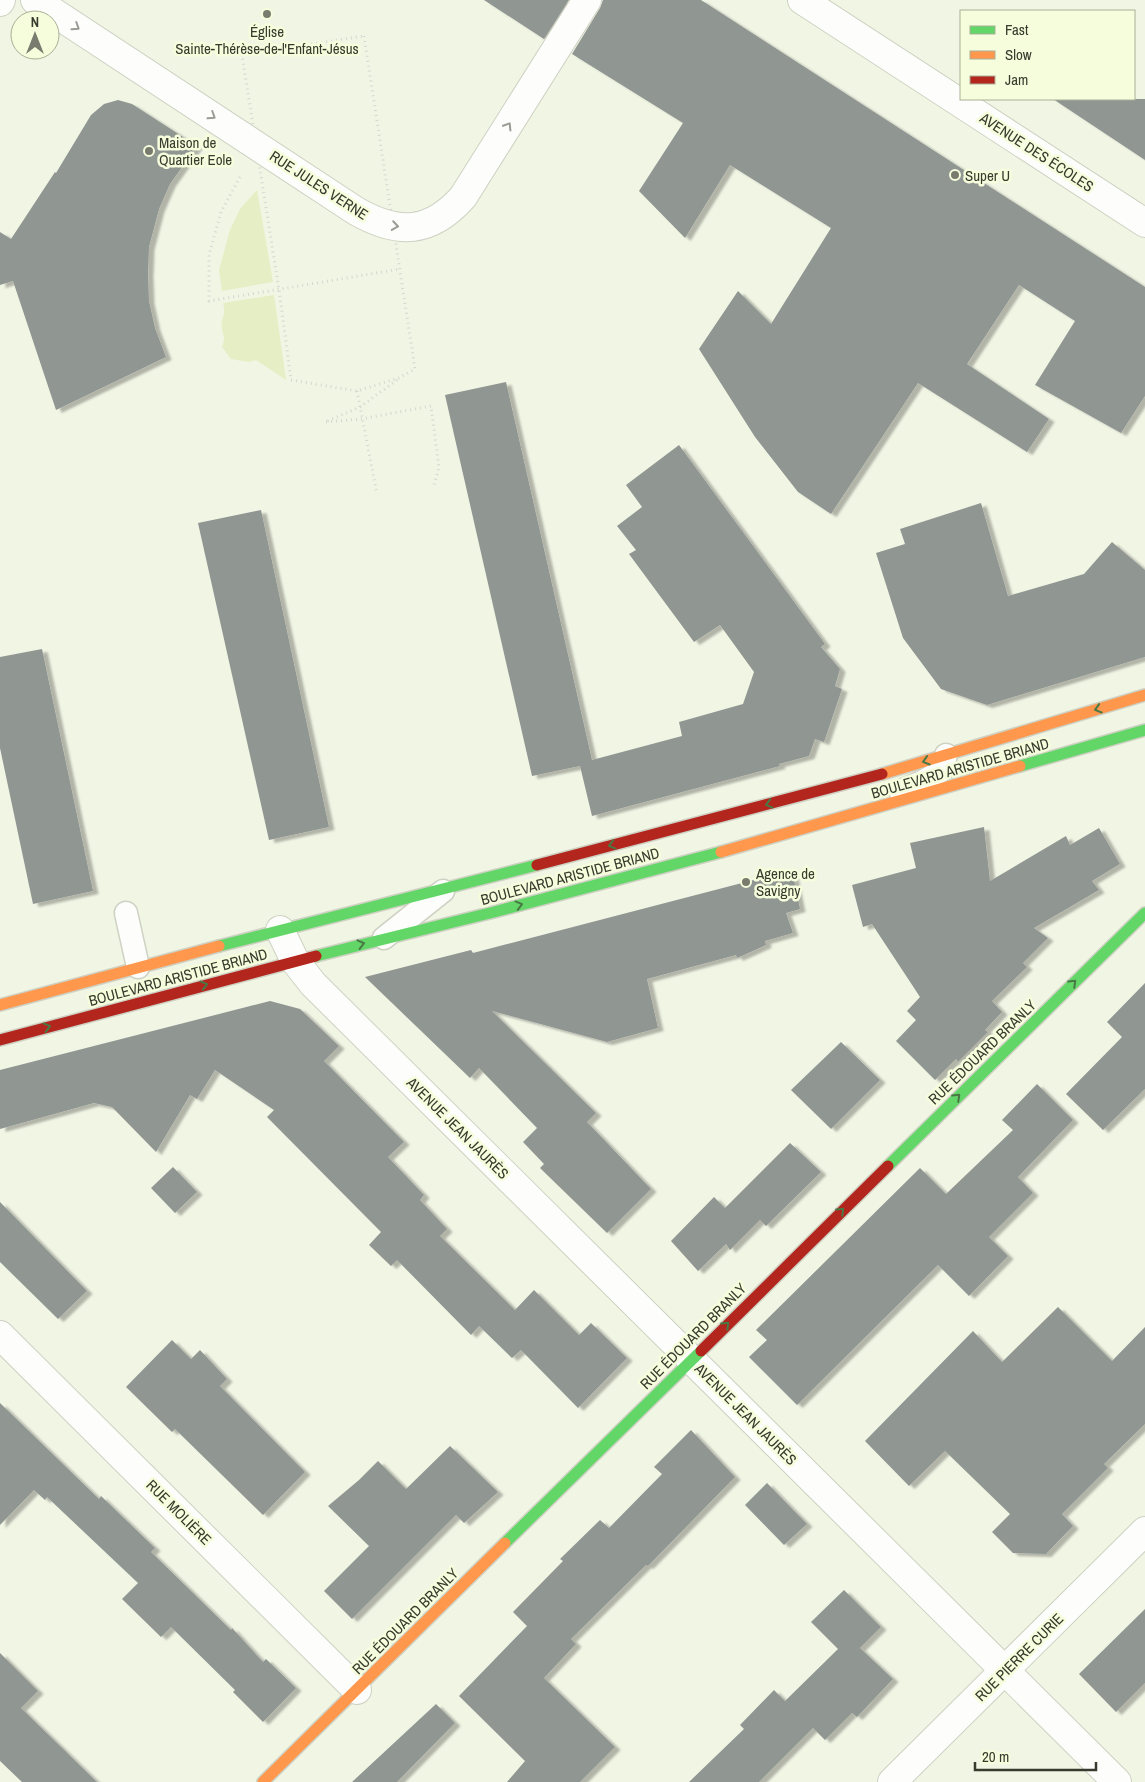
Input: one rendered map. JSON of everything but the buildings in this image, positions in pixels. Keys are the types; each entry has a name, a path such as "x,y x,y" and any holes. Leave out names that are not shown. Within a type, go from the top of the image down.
{"main road":[{"name":"BOULEVARD ARISTIDE BRIAND","path":"0,1006 138,967 878,775 1145,695"},
{"name":"BOULEVARD ARISTIDE BRIAND","path":"0,1040 295,960 494,912 758,842 1145,730"},
{"name":"RUE ÉDOUARD BRANLY","path":"263,1782 1145,913"}],"street":[{"name":"RUE JULES VERNE","path":"35,0 255,150 373,220 402,228 417,228 434,221 451,211 463,197 587,0"},
{"name":"AVENUE DES ÉCOLES","path":"802,0 1145,223"},
{"name":"AVENUE JEAN JAURÈS","path":"280,930 295,960 313,984 1117,1782"},
{"name":"RUE MOLIÈRE","path":"0,1335 357,1690"},
{"name":"RUE PIERRE CURIE","path":"892,1782 1145,1531"}],"lane":[{"path":"758,842 920,783 941,771 946,755"},
{"path":"383,938 449,887"},
{"path":"126,913 138,967"}],"path":[{"path":"244,170 221,212 209,255 209,301 400,269"},
{"path":"399,378 360,407 325,422 361,419 431,406 439,468 433,488"},
{"path":"357,391 377,494"}],"green space":[{"path":"257,190 273,282 222,291 219,270 230,230 240,209"},
{"path":"274,295 286,380 256,360 249,362 231,359 222,347 224,339 222,325 223,303"}],"traffic: fast":[{"path":"1020,766 1145,730"},
{"path":"316,956 494,912 721,852"},
{"path":"219,946 537,865"},
{"path":"888,1166 1145,913"},
{"path":"505,1543 701,1351"}],"traffic: slow":[{"path":"882,774 1145,695"},
{"path":"721,852 1020,766"},
{"path":"0,1005 219,946"},
{"path":"263,1782 505,1543"}],"traffic: jam":[{"path":"537,865 882,774"},
{"path":"0,1040 316,956"},
{"path":"701,1351 888,1166"}],"place":[{"name":"Église Sainte-Thérèse-de-l'Enfant-Jésus","path":"267,14"},
{"name":"Maison de Quartier Eole","path":"149,151"},
{"name":"Super U","path":"955,175"},
{"name":"Agence de Savigny","path":"746,882"}]}
